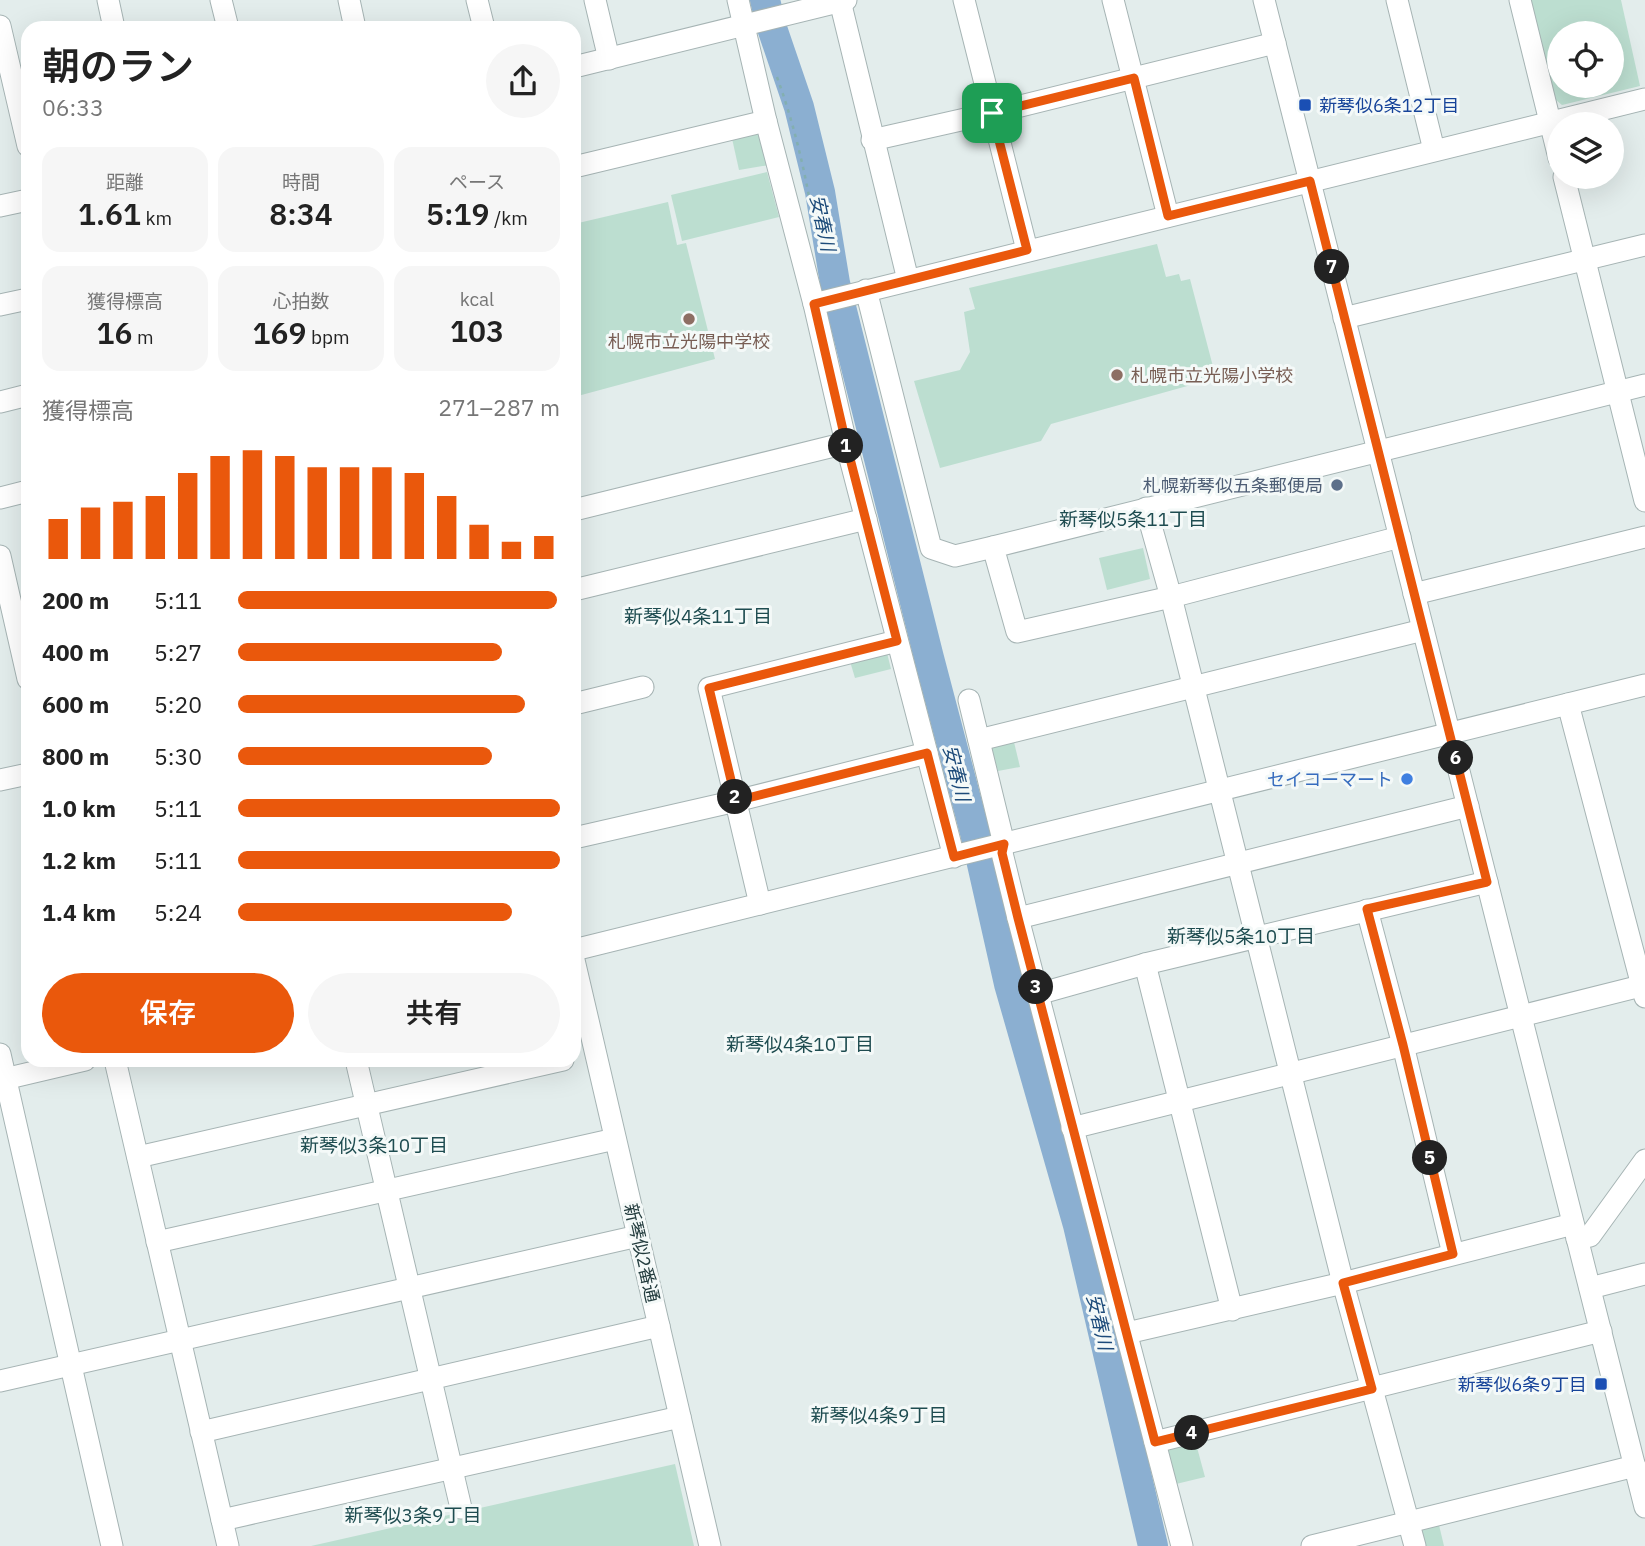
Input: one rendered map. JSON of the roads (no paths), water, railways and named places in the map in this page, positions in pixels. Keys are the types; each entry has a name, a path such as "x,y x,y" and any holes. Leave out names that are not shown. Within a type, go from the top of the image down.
{"street":[{"path":"108,0 112,21"},
{"path":"221,0 226,21"},
{"path":"349,0 354,21"},
{"path":"477,0 482,21"},
{"path":"595,0 609,59"},
{"path":"738,0 762,20 766,121 839,297 931,548 956,556 1645,385"},
{"path":"964,0 1027,250"},
{"path":"1113,0 1168,216"},
{"path":"1264,0 1575,1232 1601,1331 1637,1441 1635,1466 1645,1507"},
{"path":"1397,0 1434,150"},
{"path":"1520,0 1548,112"},
{"path":"581,66 762,20 816,3 843,1 873,140 908,280"},
{"path":"0,26 21,116"},
{"path":"873,140 1275,43"},
{"path":"1591,112 1645,99"},
{"path":"581,165 766,121"},
{"path":"839,297 1547,123"},
{"path":"1567,189 1645,500"},
{"path":"0,206 21,202"},
{"path":"1345,318 1645,244"},
{"path":"839,297 846,443 927,753 961,855"},
{"path":"0,306 21,301"},
{"path":"0,402 21,398"},
{"path":"581,508 846,443"},
{"path":"0,498 21,493"},
{"path":"1146,508 1171,597 1343,1283 1415,1546"},
{"path":"581,588 866,519"},
{"path":"993,547 1017,632 1171,597 1400,537"},
{"path":"1414,594 1645,537"},
{"path":"0,556 9,633 21,662"},
{"path":"979,740 1423,630"},
{"path":"760,904 709,688 897,641"},
{"path":"581,948 1645,685"},
{"path":"581,702 643,687"},
{"path":"969,700 998,846 1182,1546"},
{"path":"1072,1128 1521,1016 1644,990 1568,704"},
{"path":"581,836 927,753"},
{"path":"0,780 21,776"},
{"path":"1018,918 1468,806"},
{"path":"1038,994 1145,964 1487,882"},
{"path":"1367,909 1453,1254"},
{"path":"1145,964 1232,1310"},
{"name":"新琴似2番通","path":"581,990 710,1546"},
{"path":"581,1056 596,1053"},
{"path":"0,1054 3,1079 112,1546"},
{"path":"3,1079 55,1067"},
{"path":"117,1067 228,1546"},
{"path":"358,1067 461,1508"},
{"path":"138,1157 532,1067"},
{"path":"157,1242 615,1139"},
{"path":"1127,1333 1232,1310 1453,1254 1575,1232 1590,1236 1643,1165"},
{"path":"0,1381 638,1236"},
{"path":"1590,1288 1645,1275"},
{"path":"201,1432 659,1326"},
{"path":"1155,1442 1601,1331"},
{"path":"222,1520 680,1416"},
{"path":"1312,1546 1635,1466"}],"waterway":[{"name":"安春川","path":"765,0 799,107 820,192 835,283 975,833 1009,984 1078,1225 1153,1546"}],"place":[{"name":"新琴似6条12丁目","path":"1305,105"},
{"name":"札幌市立光陽中学校","path":"689,319"},
{"name":"札幌市立光陽小学校","path":"1117,375"},
{"name":"札幌新琴似五条郵便局","path":"1337,485"},
{"name":"セイコーマート","path":"1407,779"},
{"name":"新琴似6条9丁目","path":"1601,1384"}],"district":[{"name":"新琴似5条11丁目","path":"1133,519"},
{"name":"新琴似4条11丁目","path":"698,616"},
{"name":"新琴似5条10丁目","path":"1241,936"},
{"name":"新琴似4条10丁目","path":"800,1044"},
{"name":"新琴似3条10丁目","path":"374,1145"},
{"name":"新琴似4条9丁目","path":"879,1415"},
{"name":"新琴似3条9丁目","path":"413,1515"}]}
